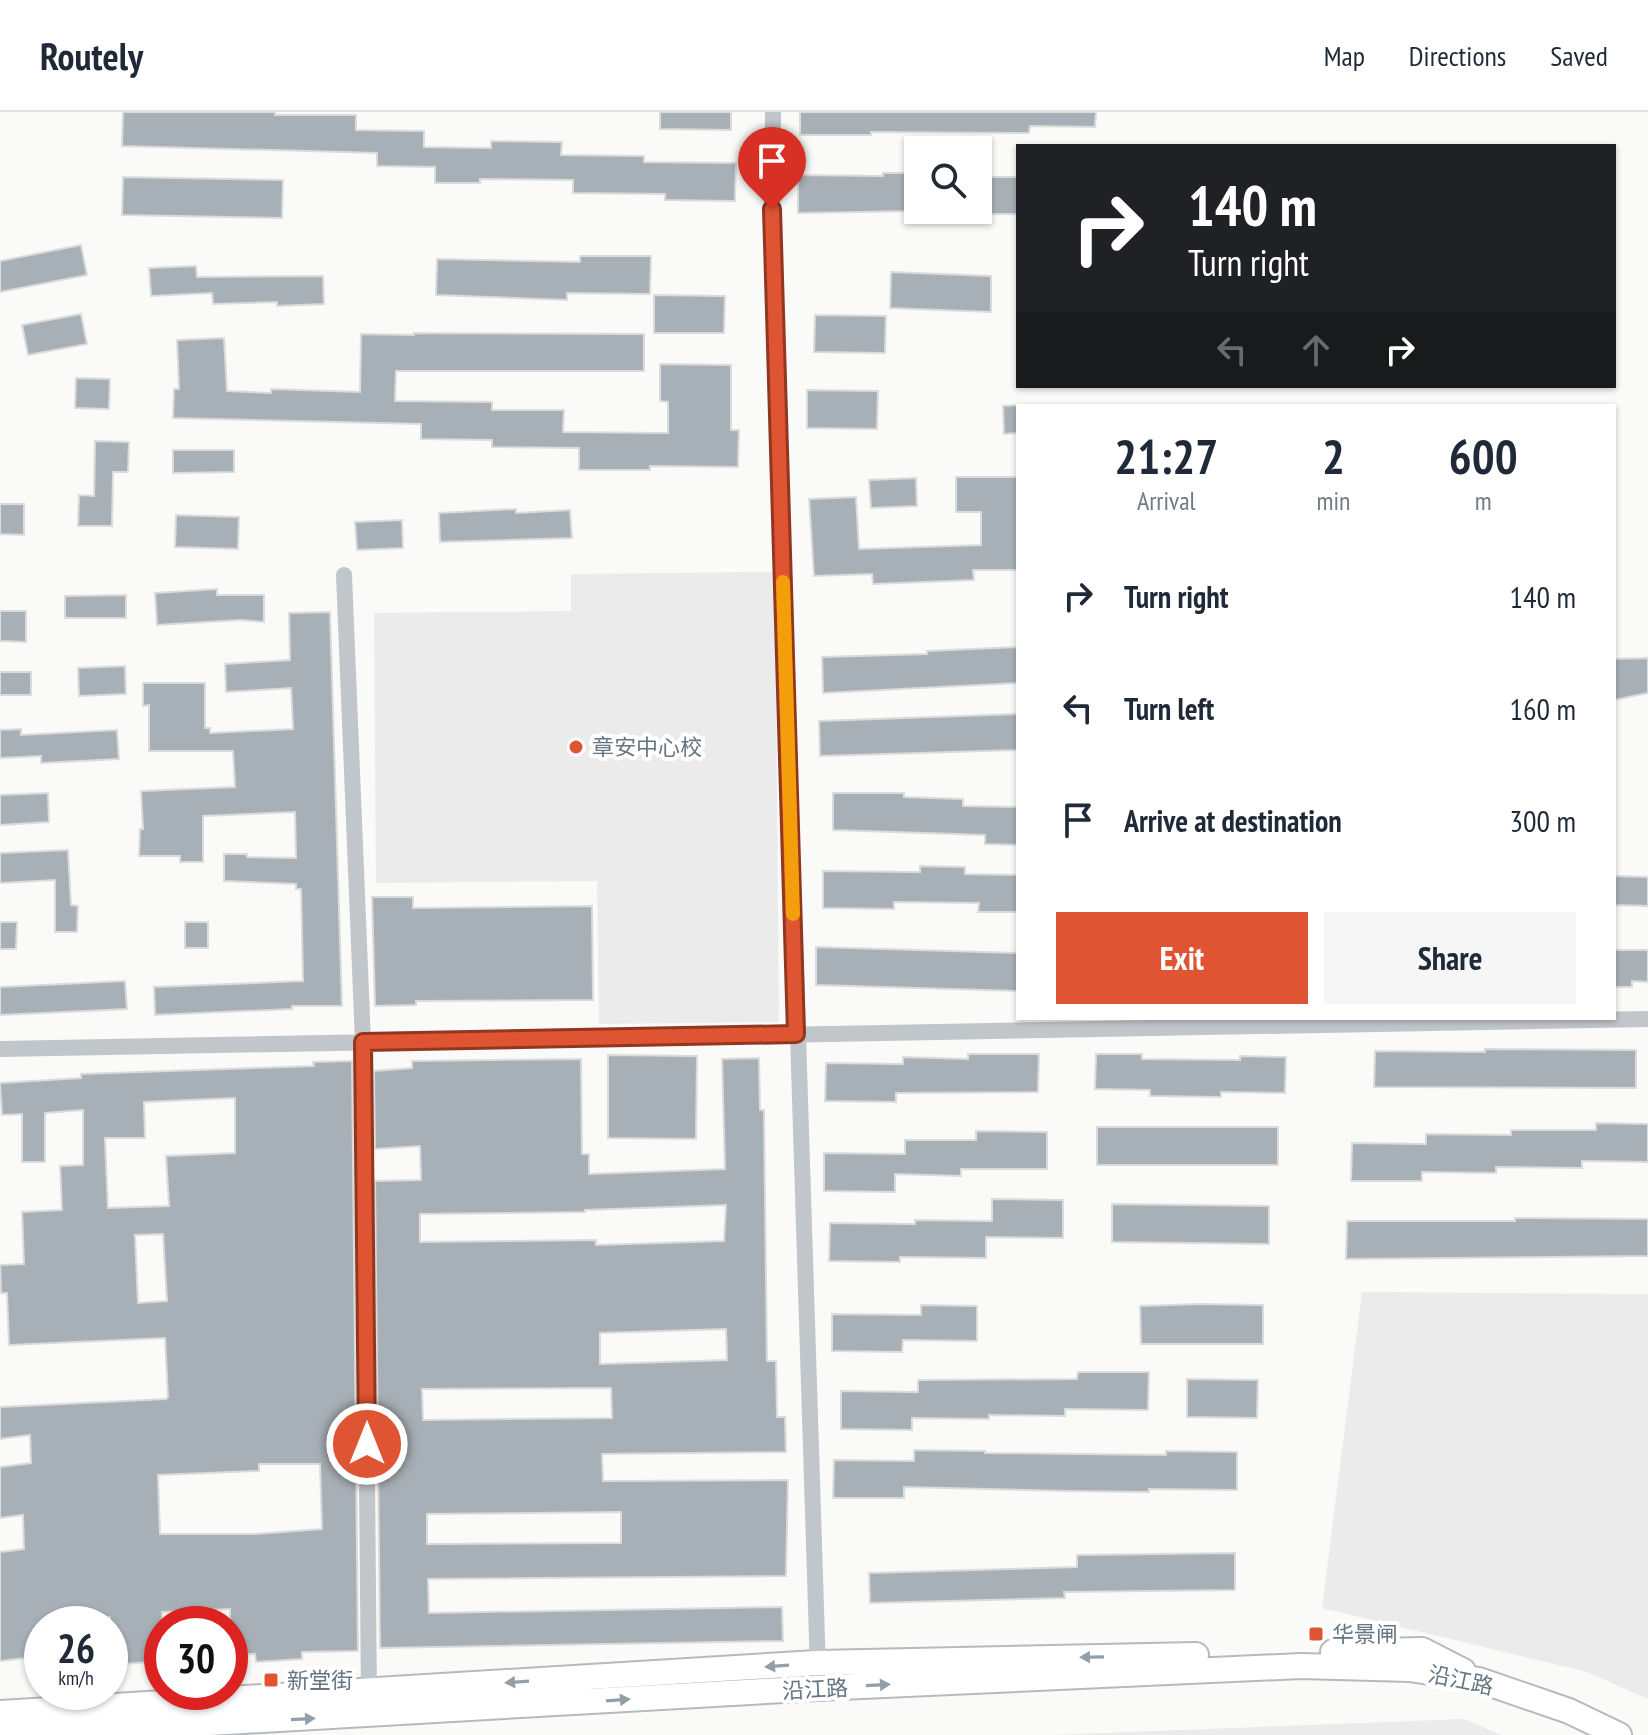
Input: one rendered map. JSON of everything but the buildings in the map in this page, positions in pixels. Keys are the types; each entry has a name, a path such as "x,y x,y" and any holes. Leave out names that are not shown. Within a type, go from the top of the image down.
{"main road":[{"name":"沿江路","path":"0,1713 818,1688 1416,1659"},
{"name":"沿江路","path":"1,1735 817,1663 1416,1659 1569,1711 1619,1735"}],"street":[{"path":"773,112 772,209 818,1688"},
{"path":"344,575 363,1042 369,1704"},
{"path":"1616,1020 1648,1019"},
{"path":"0,1049 1591,1020"}],"shaded area":[{"name":"章安中心校","path":"775,572 779,1022 599,1024 597,881 376,883 374,613 571,611 571,574"},
{"path":"1362,1292 1648,1294 1648,1699 1587,1672 1322,1608"},
{"path":"1464,1719 1501,1735 1051,1735"}],"slow traffic":[{"path":"783,582 793,914"}],"place":[{"name":"章安中心校","path":"576,747"},
{"name":"华景闸","path":"1316,1634"},
{"name":"新堂街","path":"271,1680"}],"route":[{"path":"367,1444 363,1042 796,1034 772,209"}]}
